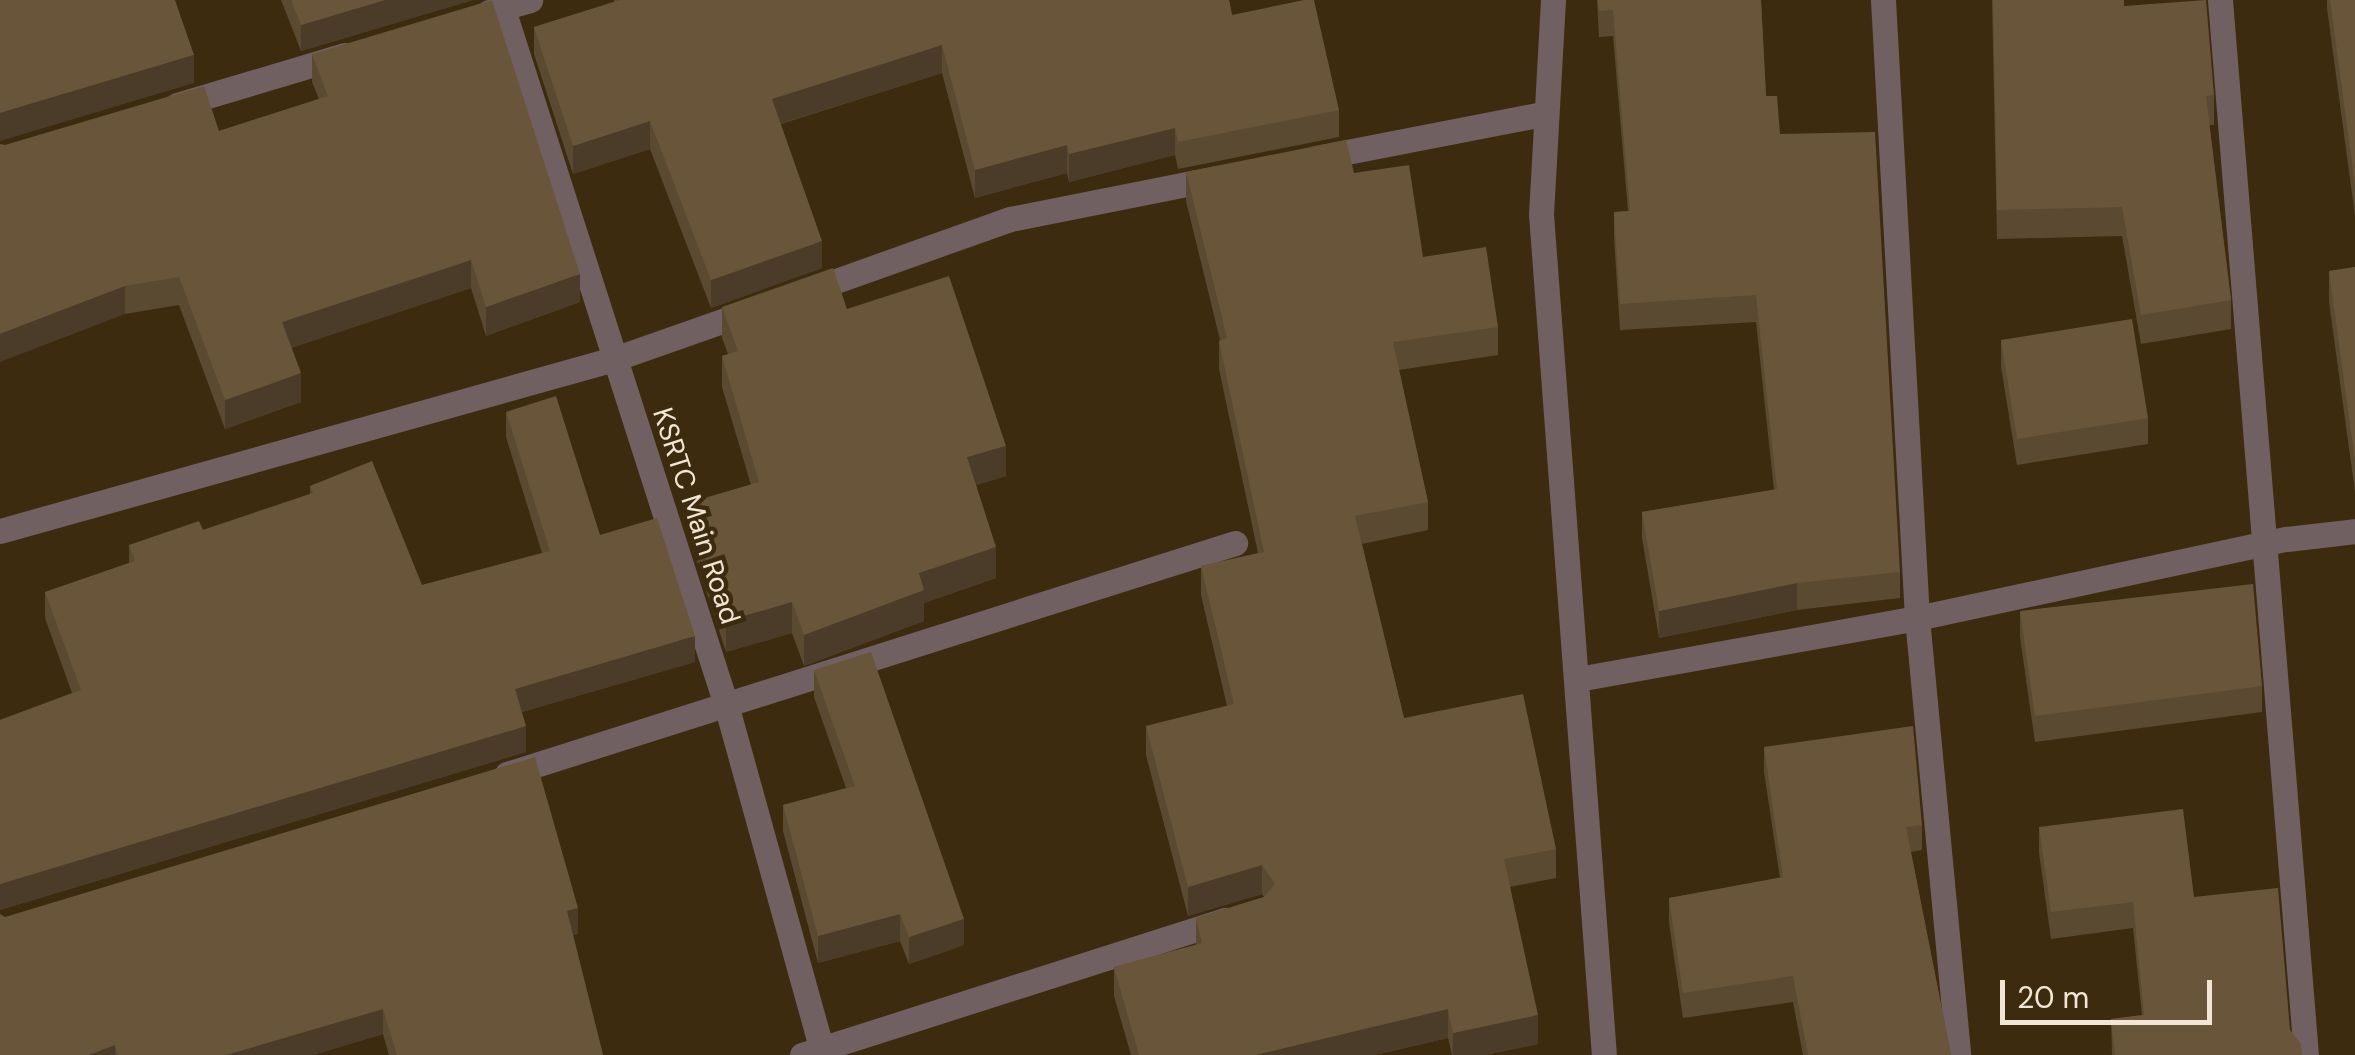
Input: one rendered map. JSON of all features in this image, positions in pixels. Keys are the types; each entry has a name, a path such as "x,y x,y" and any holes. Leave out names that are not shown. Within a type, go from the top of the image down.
{"street":[{"path":"464,19 501,4 530,0"},
{"path":"1553,0 1542,114 1541,214 1604,1055"},
{"path":"1884,0 1917,618 1958,1055"},
{"path":"2220,0 2306,1055"},
{"name":"KSRTC Main Road","path":"501,4 727,708 816,1053"},
{"path":"149,113 372,46"},
{"path":"1295,162 1542,114"},
{"path":"0,531 614,359 1010,219 1238,174"},
{"path":"1578,679 1917,618 2262,544 2355,531"},
{"path":"478,783 727,708 1235,544"},
{"path":"816,1053 1259,910"}],"building":[{"path":"0,0 175,0 194,55 0,113"},
{"path":"291,0 385,0 301,25"},
{"path":"492,0 580,274 486,307 471,260 282,322 301,373 225,400 179,277 125,286 0,334 0,144 204,86 219,131 328,96 312,54"},
{"path":"620,0 1229,0 1232,15 1314,0 1339,110 1178,142 1175,128 1069,154 1067,145 975,170 942,45 772,99 822,241 711,280 650,121 573,146 534,27"},
{"path":"1598,0 1761,0 1766,96 1777,96 1780,134 1875,132 1900,572 1797,583 1659,611 1642,512 1777,489 1756,295 1620,304 1614,212 1630,211 1613,10 1599,11"},
{"path":"1993,0 2124,0 2124,6 2206,0 2214,95 2206,96 2231,300 2141,315 2122,207 1997,210"},
{"path":"2330,0 2355,0 2355,185"},
{"path":"1346,140 1354,173 1409,165 1423,257 1486,247 1498,327 1393,342 1428,502 1355,516 1404,718 1523,694 1556,849 1504,859 1538,1015 1453,1033 1448,1009 1255,1055 1139,1055 1114,967 1202,943 1196,918 1264,897 1275,884 1262,865 1188,887 1146,726 1234,704 1201,566 1264,552 1219,341 1227,338 1186,172"},
{"path":"2355,267 2355,461 2329,271"},
{"path":"833,268 847,309 949,276 1006,446 967,457 996,547 919,573 924,590 804,635 792,602 726,621 688,503 759,482 722,356 738,351 722,307"},
{"path":"2132,319 2148,418 2017,439 2001,340"},
{"path":"556,396 600,535 657,518 695,636 515,689 526,726 0,884 0,720 81,690 45,592 135,561 129,545 199,521 203,530 313,493 310,486 372,461 422,585 550,551 506,412"},
{"path":"2253,584 2262,686 2035,716 2020,611"},
{"path":"871,652 964,919 909,937 900,914 818,936 783,805 855,786 814,670"},
{"path":"1913,726 1922,825 1906,827 1951,1055 1808,1055 1793,976 1683,993 1669,898 1783,877 1764,747"},
{"path":"535,757 578,908 567,911 603,1055 397,1055 383,1009 226,1055 118,1055 115,1045 88,1055 0,1055 0,914 5,917"},
{"path":"2183,809 2194,897 2278,888 2290,1030 2301,1044 2302,1055 2115,1055 2111,1019 2144,1015 2133,902 2051,912 2039,827"}]}
